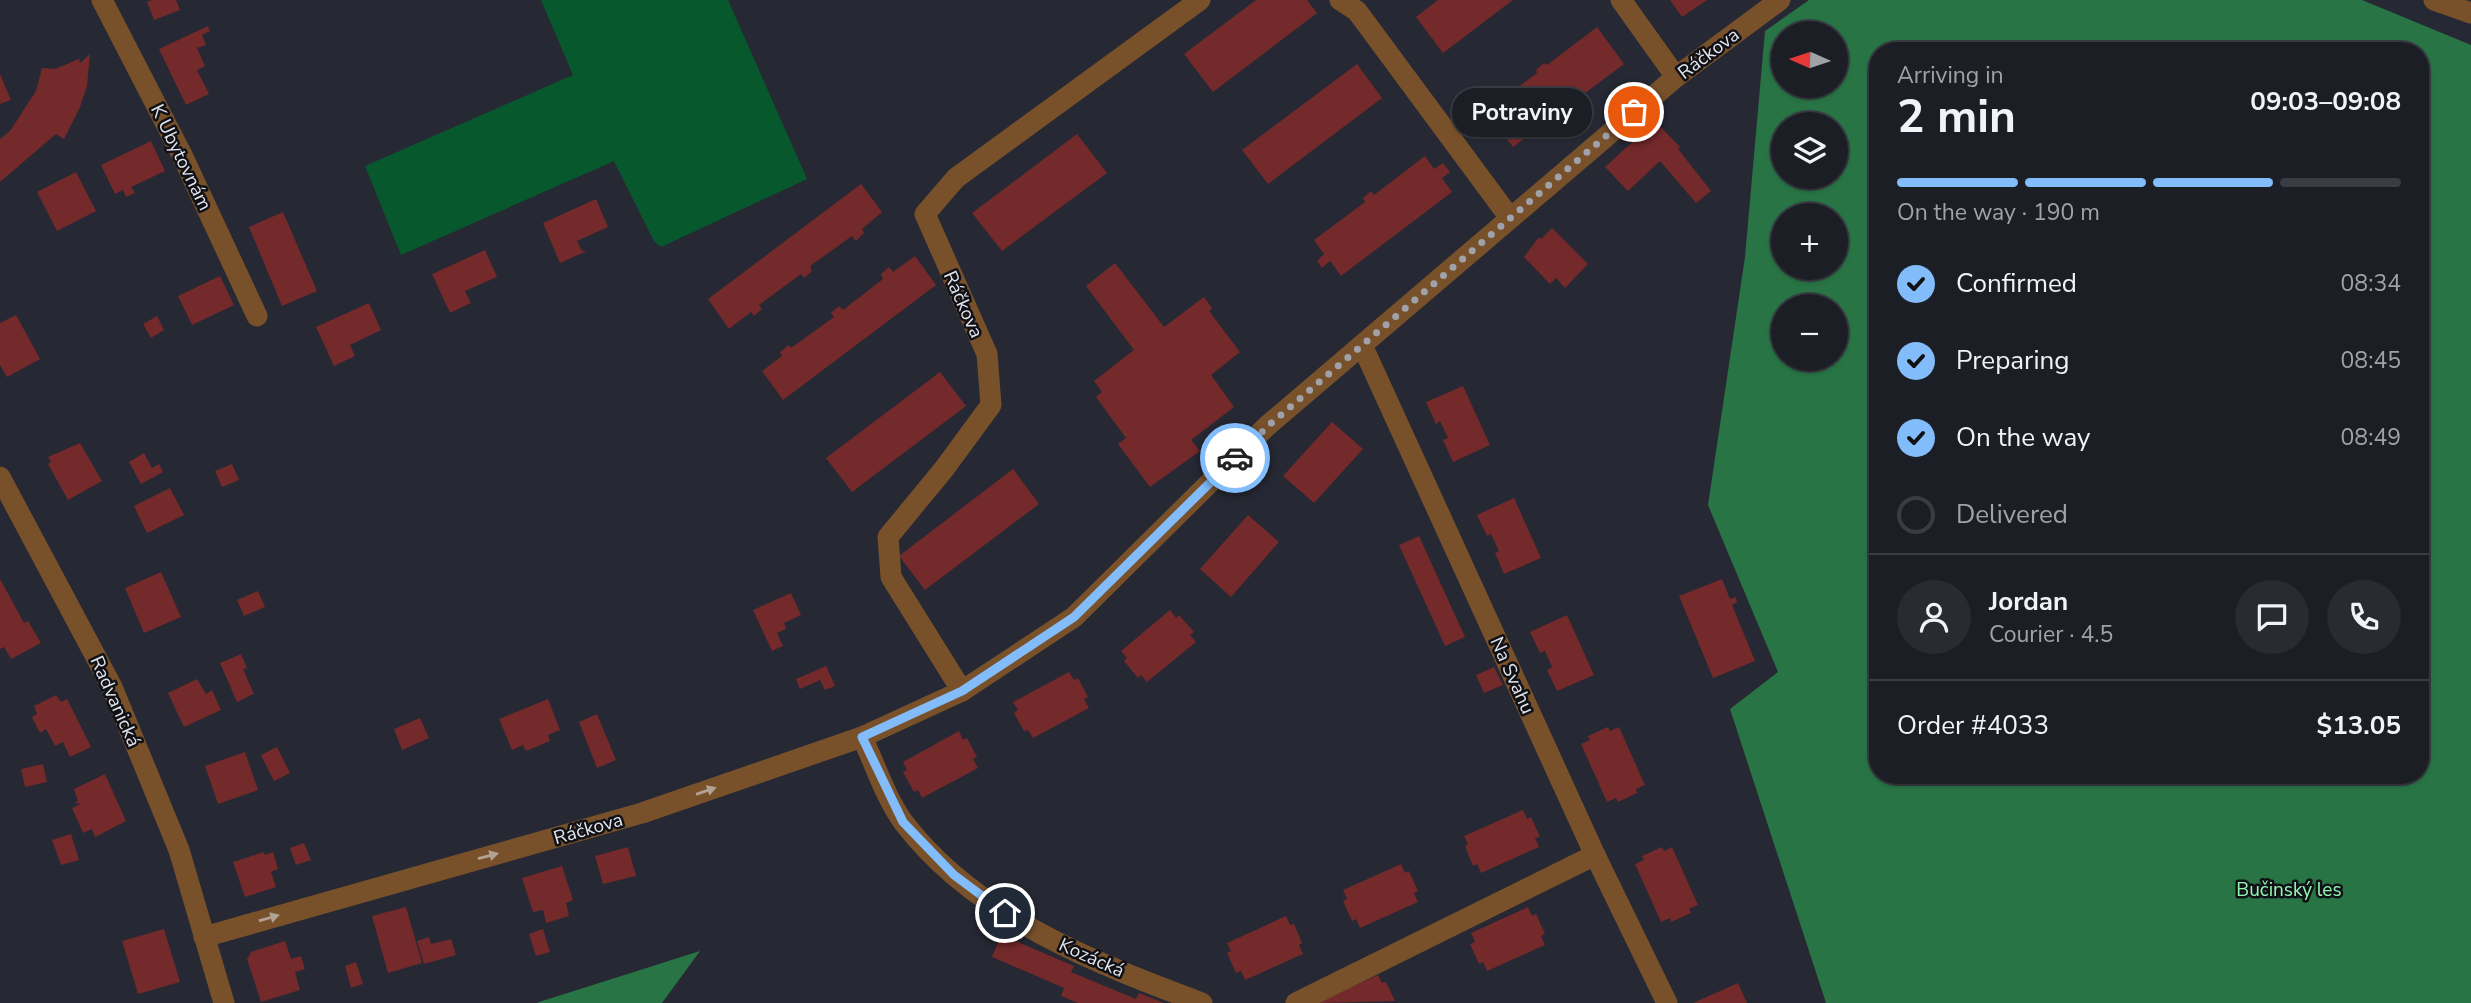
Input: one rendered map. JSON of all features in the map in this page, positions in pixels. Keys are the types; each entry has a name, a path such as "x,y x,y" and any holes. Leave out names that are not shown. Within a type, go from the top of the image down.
{"street":[{"name":"K Ubytovnám","path":"102,0 182,155 257,316"},
{"name":"Ráčkova","path":"962,691 891,578 888,537 944,469 991,405 986,354 925,214 956,178 1200,0"},
{"path":"1621,0 1676,77"},
{"name":"Ráčkova","path":"204,937 642,813 862,737 962,691 1074,617 1268,426 1676,77 1780,0"},
{"path":"2434,0 2471,13"},
{"path":"1356,4 1510,218"},
{"name":"Na Svahu","path":"1363,345 1595,855 1667,1003"},
{"name":"Radvanická","path":"0,477 112,687 179,850 224,1003"},
{"name":"Kozácká","path":"862,737 903,822 954,875 1005,913 1068,948 1202,1003"},
{"path":"1296,1003 1595,855"}],"green space":[{"path":"541,0 728,0 807,179 661,247 654,241 614,161 401,255 365,166 573,75"},
{"name":"Bučinský les","path":"1809,0 2362,0 2471,45 2471,1003 1826,1003 1730,709 1778,672 1708,505 1745,257 1765,31 1771,27 1771,98 1848,98 1848,21 1779,21"},
{"path":"700,951 662,1003 536,1003"}],"building":[{"path":"176,0 180,10 154,20 147,2"},
{"path":"1256,0 1307,0 1317,13 1213,92 1184,54"},
{"path":"1438,0 1513,0 1443,53 1416,17"},
{"path":"1670,0 1707,0 1682,17"},
{"path":"208,26 210,31 202,35 206,45 197,48 205,66 197,70 209,94 186,105 159,49"},
{"path":"1597,27 1624,64 1513,147 1486,111 1537,73 1536,70 1544,63 1547,65"},
{"path":"90,54 87,86 64,139 56,134 0,182 0,139 10,131 36,91 42,68 55,69 79,59 80,63"},
{"path":"1357,64 1382,98 1268,184 1242,150"},
{"path":"0,74 11,100 0,104"},
{"path":"1655,121 1680,147 1678,149 1711,191 1696,203 1660,161 1628,191 1605,167"},
{"path":"1077,134 1107,173 1002,251 972,213"},
{"path":"151,141 165,171 131,187 135,193 126,197 123,190 115,194 101,165"},
{"path":"1425,156 1434,169 1443,163 1450,172 1442,178 1452,192 1341,276 1330,261 1322,268 1317,261 1324,254 1314,240 1365,202 1363,198 1371,191 1374,195"},
{"path":"76,172 96,211 57,231 37,192"},
{"path":"861,184 882,212 862,229 864,233 856,241 852,236 810,266 812,271 804,278 801,274 759,305 762,309 754,316 751,312 729,329 708,299"},
{"path":"596,199 608,227 577,241 582,251 587,251 560,263 543,223"},
{"path":"283,212 317,291 282,306 249,227"},
{"path":"1552,228 1588,264 1565,288 1556,278 1550,284 1524,257 1539,237 1541,239"},
{"path":"485,250 497,277 465,291 471,303 450,313 432,274"},
{"path":"915,256 936,285 783,400 762,371 782,356 780,352 789,345 791,348 834,317 831,313 839,306 843,310 883,279 881,274 889,267 893,272"},
{"path":"1115,263 1164,327 1204,297 1212,308 1209,311 1240,352 1211,375 1234,407 1191,440 1200,451 1150,487 1118,444 1126,438 1096,397 1102,392 1094,381 1134,350 1086,286"},
{"path":"220,276 234,305 192,325 178,296"},
{"path":"369,303 381,330 350,345 355,356 334,366 316,327"},
{"path":"16,315 40,359 7,377 0,365 0,323"},
{"path":"157,316 164,330 151,338 143,324"},
{"path":"940,372 966,406 852,492 826,458"},
{"path":"1463,386 1490,445 1453,462 1443,440 1448,438 1440,421 1436,424 1426,402"},
{"path":"1332,422 1363,449 1314,503 1283,476"},
{"path":"80,443 102,481 68,500 48,464 51,462 48,457"},
{"path":"144,453 152,468 159,464 163,472 141,484 129,462"},
{"path":"232,464 239,480 222,487 215,471"},
{"path":"1013,469 1039,504 925,590 899,556"},
{"path":"170,488 184,515 147,533 134,506"},
{"path":"1514,498 1541,558 1504,574 1495,553 1499,551 1491,534 1487,536 1477,515"},
{"path":"1248,515 1279,542 1231,597 1200,569"},
{"path":"1419,536 1465,637 1445,646 1399,545"},
{"path":"161,572 181,617 144,633 125,588"},
{"path":"0,579 24,623 28,621 41,643 11,659 4,647 0,649"},
{"path":"1722,579 1730,599 1736,597 1737,602 1732,605 1755,661 1713,678 1679,596"},
{"path":"258,591 265,607 244,616 237,600"},
{"path":"791,593 801,615 784,623 786,629 777,633 783,646 772,651 753,610"},
{"path":"1170,610 1176,618 1179,615 1194,632 1190,635 1196,642 1147,682 1141,675 1138,678 1124,661 1127,658 1121,651"},
{"path":"1567,615 1594,675 1557,691 1547,670 1552,667 1545,651 1540,653 1530,632"},
{"path":"241,654 247,668 243,669 254,694 237,702 220,663"},
{"path":"826,666 835,686 825,690 820,680 800,689 796,679"},
{"path":"1494,667 1503,685 1484,693 1476,675"},
{"path":"1069,672 1074,680 1078,678 1088,697 1084,699 1089,708 1033,738 1028,730 1024,731 1014,713 1018,710 1013,702"},
{"path":"197,679 206,694 212,690 221,710 184,727 168,693"},
{"path":"56,695 61,702 67,699 91,747 70,757 63,742 55,746 46,729 40,733 32,717 37,714 34,706"},
{"path":"548,699 560,730 548,735 550,741 526,751 523,745 512,750 499,719"},
{"path":"597,714 616,760 597,768 579,722"},
{"path":"420,718 429,738 402,750 394,729"},
{"path":"1608,727 1610,731 1619,727 1645,785 1636,789 1637,793 1618,802 1616,798 1607,802 1581,744 1590,740 1588,736"},
{"path":"959,731 963,740 967,738 977,757 973,759 978,768 922,798 918,790 914,792 903,772 907,770 903,762"},
{"path":"277,747 290,773 274,781 261,755"},
{"path":"245,752 258,790 218,804 205,766"},
{"path":"43,764 47,782 25,787 21,769"},
{"path":"105,774 126,821 95,837 92,829 83,833 72,808 81,804 75,803 78,801 74,789"},
{"path":"1523,810 1527,819 1531,817 1540,837 1535,838 1539,847 1481,873 1477,864 1473,866 1464,836"},
{"path":"71,834 79,860 61,865 52,840"},
{"path":"304,843 311,860 296,865 290,848"},
{"path":"628,847 636,876 603,884 595,856"},
{"path":"1662,847 1664,851 1672,847 1698,905 1689,909 1691,913 1671,922 1670,918 1661,922 1635,864 1644,860 1642,856"},
{"path":"264,852 265,855 273,852 278,869 271,872 276,887 245,897 233,862"},
{"path":"1401,864 1405,873 1409,871 1418,891 1414,893 1418,902 1360,928 1356,919 1352,921 1343,901 1347,899 1343,890"},
{"path":"562,866 573,900 566,903 569,916 546,923 543,910 533,912 522,878"},
{"path":"406,907 422,963 388,973 372,916"},
{"path":"1528,907 1532,916 1536,914 1545,934 1541,936 1545,945 1487,971 1483,962 1479,964 1470,944 1475,942 1471,933"},
{"path":"1286,916 1290,925 1294,924 1302,943 1299,945 1303,954 1245,980 1241,971 1236,973 1227,953 1231,951 1227,943"},
{"path":"164,929 180,982 138,994 122,941"},
{"path":"543,929 550,952 536,956 529,934"},
{"path":"1001,935 1074,966 1071,972 1136,999 1139,993 1164,1003 1078,1003 1061,996 1064,988 992,957"},
{"path":"429,937 431,944 451,939 456,955 424,964 417,941"},
{"path":"285,941 291,959 301,956 305,969 295,972 300,990 261,1002 247,959 251,952"},
{"path":"356,962 363,984 351,988 345,966"},
{"path":"1378,975 1382,983 1386,982 1395,1001 1320,1001"},
{"path":"1738,983 1747,1003 1693,1003"}],"way so far":[{"path":"1235,458 1268,426 1634,112"}],"place":[{"name":"Potraviny","path":"1634,112"}],"route":[{"path":"1005,913 954,875 903,822 862,737 962,691 1074,617 1235,458"}]}
